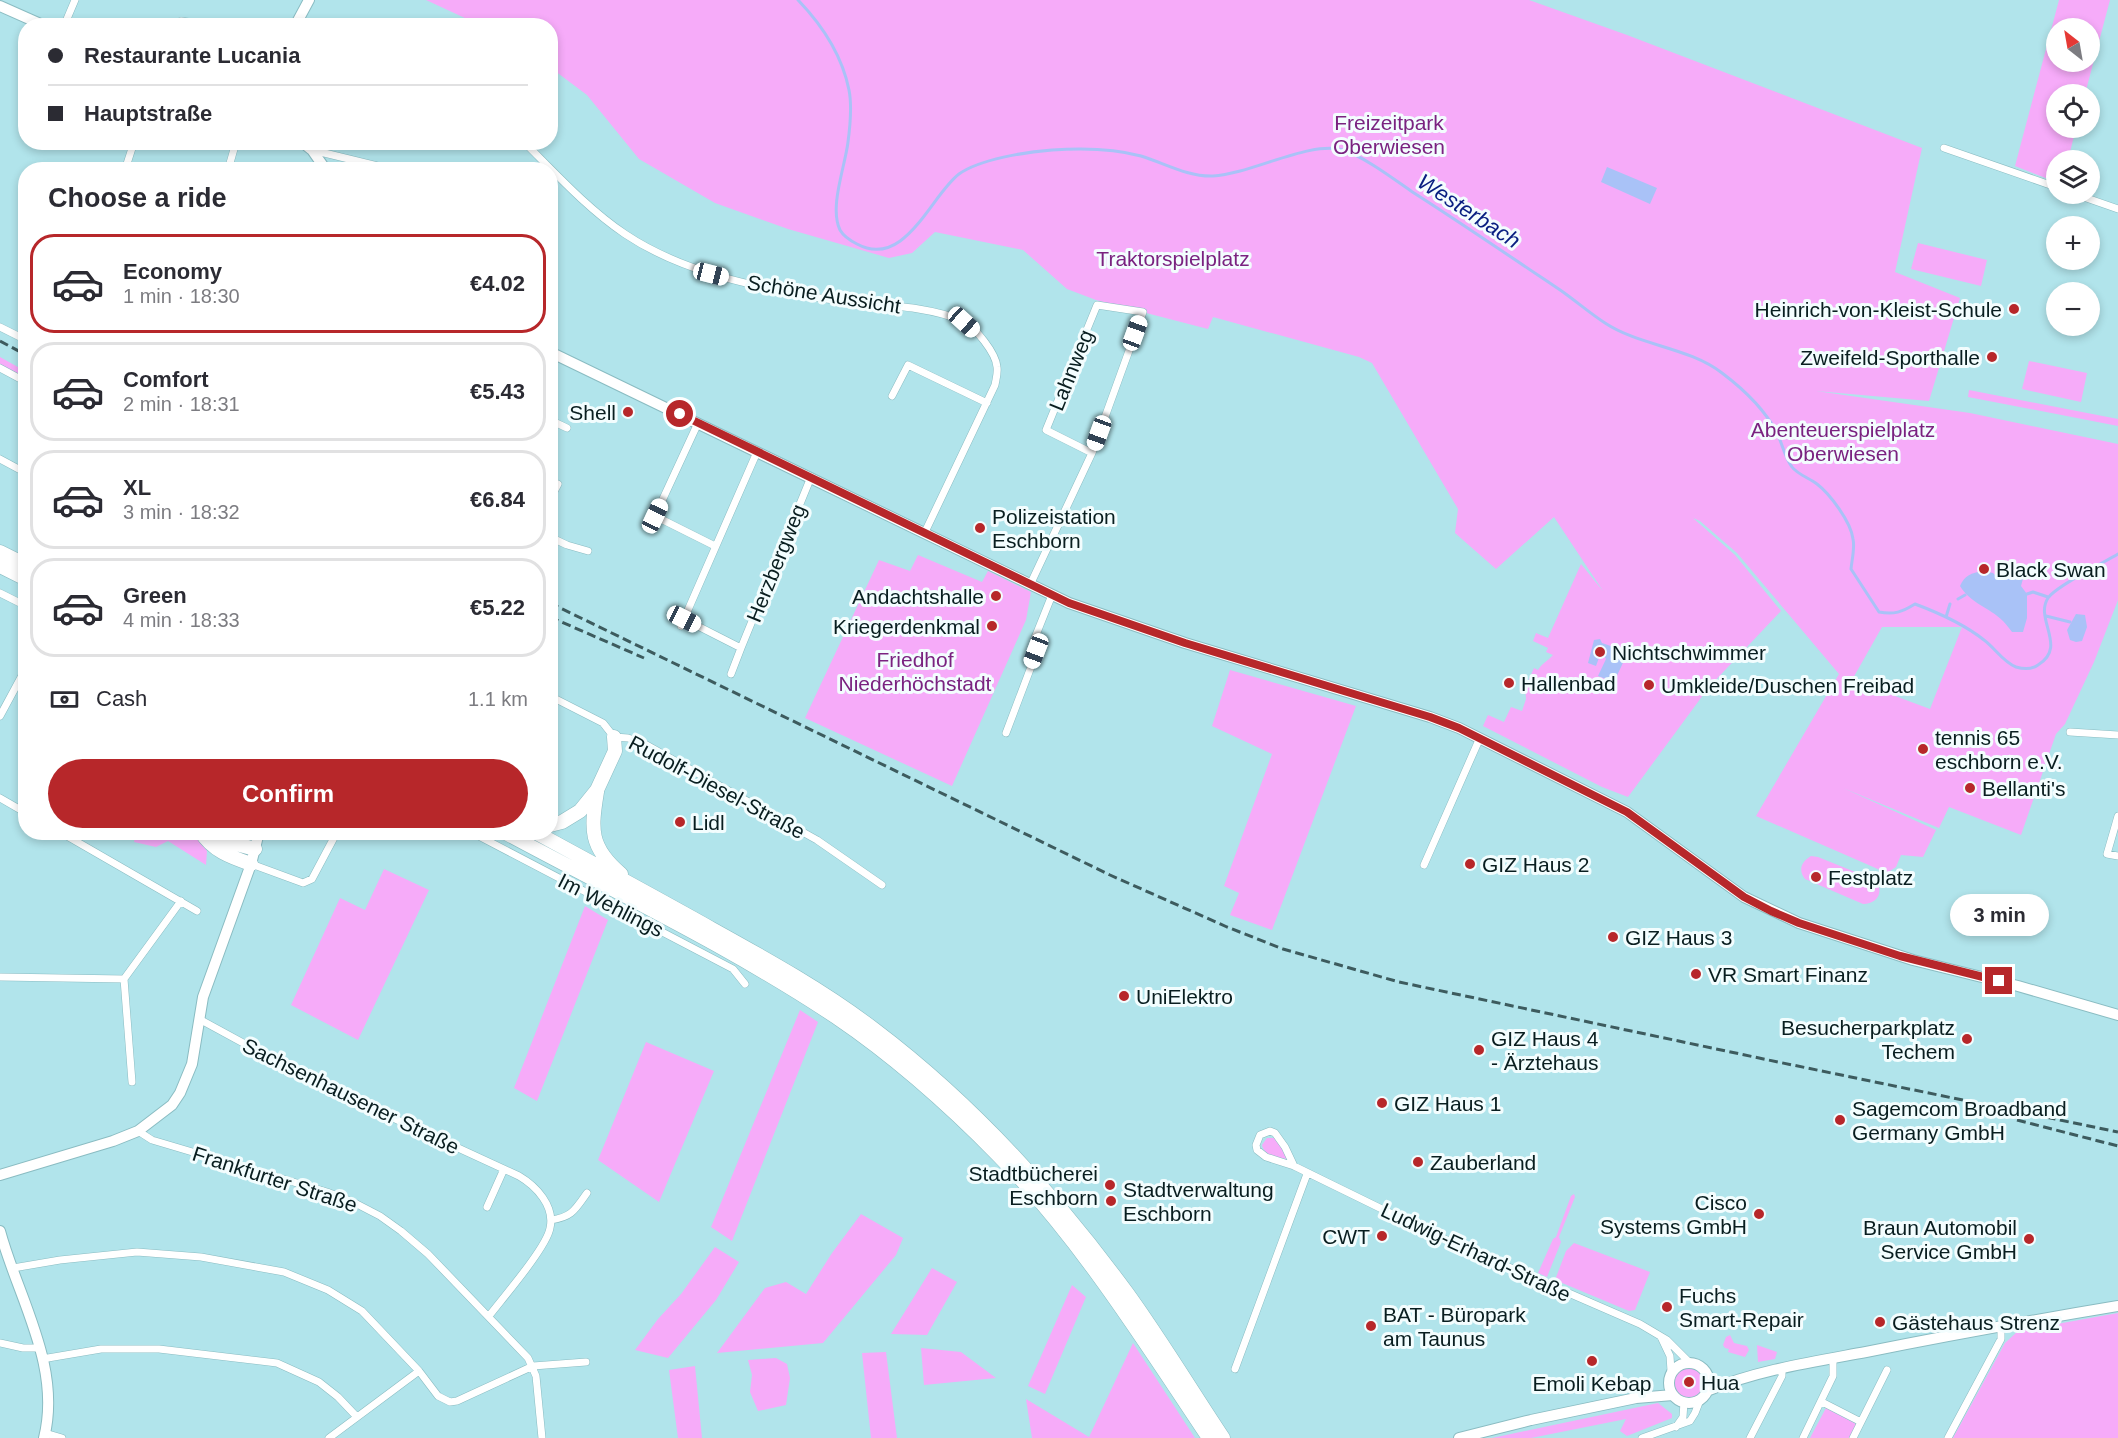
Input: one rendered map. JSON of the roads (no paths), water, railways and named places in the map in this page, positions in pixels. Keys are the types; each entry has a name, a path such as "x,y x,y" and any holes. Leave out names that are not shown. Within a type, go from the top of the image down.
{"highway":[{"path":"0,552 18,561"},
{"path":"0,566 18,575"},
{"path":"558,823 580,811 597,790 615,751 614,737"},
{"path":"597,790 593,836 605,858 638,888"},
{"path":"207,840 223,853 252,864"},
{"path":"226,840 255,849"},
{"path":"519,840 796,992 838,1019 900,1066 1000,1157 1043,1206 1118,1303 1209,1438"},
{"path":"550,840 780,967 897,1047 970,1110 1052,1198 1091,1245 1128,1295 1223,1438"}],"street":[{"path":"67,18 75,0"},
{"path":"299,18 309,0"},
{"path":"5,5 30,18"},
{"path":"1944,148 2046,184"},
{"path":"312,150 320,162"},
{"path":"312,150 361,162"},
{"name":"Schöne Aussicht","path":"532,150 545,162"},
{"name":"Schöne Aussicht","path":"558,175 592,208 626,235 671,258 711,274 791,292 870,305 926,310 964,322 984,339 997,365 995,385 925,532"},
{"path":"2100,203 2118,209"},
{"name":"Lahnweg","path":"1097,305 1143,312 1092,453 1046,430 1097,305"},
{"path":"0,327 18,336"},
{"path":"558,356 925,532 1030,585 1095,613 1185,643 1438,719 1627,812 1744,897 1799,923 1914,960 2018,986 2118,1015"},
{"path":"892,396 908,365 987,403"},
{"path":"0,368 18,378"},
{"path":"698,423 655,516 715,546 758,452"},
{"path":"558,424 567,428"},
{"path":"1030,585 1092,453"},
{"path":"0,459 18,469"},
{"name":"Herzbergweg","path":"732,674 811,477"},
{"path":"558,541 588,551"},
{"name":"Herzbergweg","path":"715,546 683,622 741,648"},
{"path":"0,592 18,602"},
{"path":"1006,733 1036,651 1034,640 1052,595"},
{"path":"0,716 18,683"},
{"name":"Rudolf-Diesel-Straße","path":"558,700 603,723 614,737 635,740 817,840 882,885"},
{"path":"2070,732 2118,735"},
{"path":"1424,865 1479,740"},
{"path":"0,798 18,808"},
{"path":"2118,816 2107,854 2118,856"},
{"path":"74,840 197,911"},
{"path":"0,1175 113,1141 138,1131 172,1105 180,1093 192,1064 203,997 252,864 257,840"},
{"path":"252,864 303,882 309,882 333,840"},
{"name":"Im Wehlings","path":"486,840 732,969 745,984"},
{"path":"132,1082 124,979 181,901"},
{"path":"0,977 124,979"},
{"name":"Sachsenhausener Straße","path":"199,1019 315,1082 504,1169 531,1184 543,1199 550,1220"},
{"name":"Frankfurter Straße","path":"138,1131 152,1140 327,1192 380,1216 428,1254 524,1351 533,1366 542,1438"},
{"name":"Ludwig-Erhard-Straße","path":"1294,1166 1275,1132 1270,1131 1260,1135 1256,1144 1259,1153 1294,1166 1445,1239 1640,1324 1673,1345 1689,1362"},
{"path":"487,1207 504,1169"},
{"path":"1235,1369 1307,1173"},
{"path":"489,1316 544,1243 550,1220 573,1213 587,1193"},
{"path":"0,1231 40,1348 49,1400 45,1436 62,1438"},
{"path":"13,1268 60,1260 138,1252 201,1257 284,1272 328,1290 362,1311 419,1371 438,1396 450,1401 457,1401 533,1366 586,1362"},
{"path":"1660,1335 1670,1356 1669,1387 1673,1395 1684,1402 1692,1403 1738,1379 1782,1368 2118,1306"},
{"path":"1948,1438 2001,1339 2001,1326"},
{"path":"0,1343 23,1348 40,1348"},
{"path":"42,1359 101,1349 159,1349 277,1363 319,1382 357,1416"},
{"path":"1803,1438 1833,1376 1833,1358"},
{"path":"1636,1398 1656,1389 1679,1364 1689,1362 1702,1367 1708,1376 1703,1396 1693,1418 1676,1427 1642,1438"},
{"path":"1750,1438 1782,1376 1782,1368"},
{"path":"1853,1438 1887,1370"},
{"path":"329,1438 419,1371"},
{"path":"1708,1376 1738,1379"},
{"path":"1459,1438 1636,1398 1673,1395"},
{"path":"1676,1427 1683,1417 1684,1402"},
{"path":"1822,1402 1861,1422"}],"water":[{"path":"1607,167 1657,188 1650,204 1601,182"},
{"path":"1983,571 1993,573 2000,580 2020,572 2024,575 2021,586 2027,594 2027,618 2023,632 2012,632 1992,612 1969,597 1960,586 1969,575"},
{"path":"2076,614 2085,615 2087,627 2082,641 2076,642 2070,640 2067,630"},
{"path":"1600,639 1602,643 1628,652 1614,682 1598,676 1606,659 1603,654 1600,655 1596,666 1588,663 1594,640"}],"waterway":[{"name":"Westerbach","path":"798,0 830,41 846,77 851,109 849,136 836,210 840,230 857,244 874,249 889,247 903,239 916,227 959,174 991,160 1063,149 1108,150 1141,156 1194,174 1213,176 1245,170 1298,153 1330,148 1343,150 1380,169 1563,292 1605,323 1633,337 1709,364 1737,385 1772,424 1792,467 1814,482 1834,501 1844,517 1854,542 1851,569 1879,612 1898,612 1915,604 1968,629 1988,643 2011,665 2027,669 2033,668 2046,658 2050,650 2051,641 2045,615 2048,598 2070,581 2118,554"},
{"path":"2027,594 2033,592 2048,597"},
{"path":"1958,599 1965,595"},
{"path":"1946,617 1950,604"},
{"path":"2046,616 2070,622"}],"railway":[{"path":"0,341 18,351"},
{"path":"558,607 1110,875 1283,949 1399,982 2118,1132"},
{"path":"558,620 644,658"},
{"path":"2017,1120 2118,1146"}],"place":[{"name":"Heinrich-von-Kleist-Schule","path":"2014,309"},
{"name":"Zweifeld-Sporthalle","path":"1992,357"},
{"name":"Shell","path":"628,412"},
{"name":"Polizeistation Eschborn","path":"980,528"},
{"name":"Black Swan","path":"1984,569"},
{"name":"Andachtshalle","path":"996,596"},
{"name":"Kriegerdenkmal","path":"992,626"},
{"name":"Nichtschwimmer","path":"1600,652"},
{"name":"Hallenbad","path":"1509,683"},
{"name":"Umkleide/Duschen Freibad","path":"1649,685"},
{"name":"tennis 65 eschborn e.V.","path":"1923,749"},
{"name":"Bellanti's","path":"1970,788"},
{"name":"Lidl","path":"680,822"},
{"name":"GIZ Haus 2","path":"1470,864"},
{"name":"Festplatz","path":"1816,877"},
{"name":"GIZ Haus 3","path":"1613,937"},
{"name":"VR Smart Finanz","path":"1696,974"},
{"name":"UniElektro","path":"1124,996"},
{"name":"Besucherparkplatz Techem","path":"1967,1039"},
{"name":"GIZ Haus 4 - Ärztehaus","path":"1479,1050"},
{"name":"GIZ Haus 1","path":"1382,1103"},
{"name":"Sagemcom Broadband Germany GmbH","path":"1840,1120"},
{"name":"Zauberland","path":"1418,1162"},
{"name":"Stadtbücherei Eschborn","path":"1110,1185"},
{"name":"Stadtverwaltung Eschborn","path":"1111,1201"},
{"name":"Cisco Systems GmbH","path":"1759,1214"},
{"name":"CWT","path":"1382,1236"},
{"name":"Braun Automobil Service GmbH","path":"2029,1239"},
{"name":"Fuchs Smart-Repair","path":"1667,1307"},
{"name":"Gästehaus Strenz","path":"1880,1322"},
{"name":"BAT - Büropark am Taunus","path":"1371,1326"},
{"name":"Emoli Kebap","path":"1592,1361"},
{"name":"Hua","path":"1689,1382"}],"park label":[{"name":"Freizeitpark Oberwiesen","path":"1389,134"},
{"name":"Traktorspielplatz","path":"1173,258"},
{"name":"Abenteuerspielplatz Oberwiesen","path":"1843,441"},
{"name":"Friedhof Niederhöchstadt","path":"915,671"}]}
